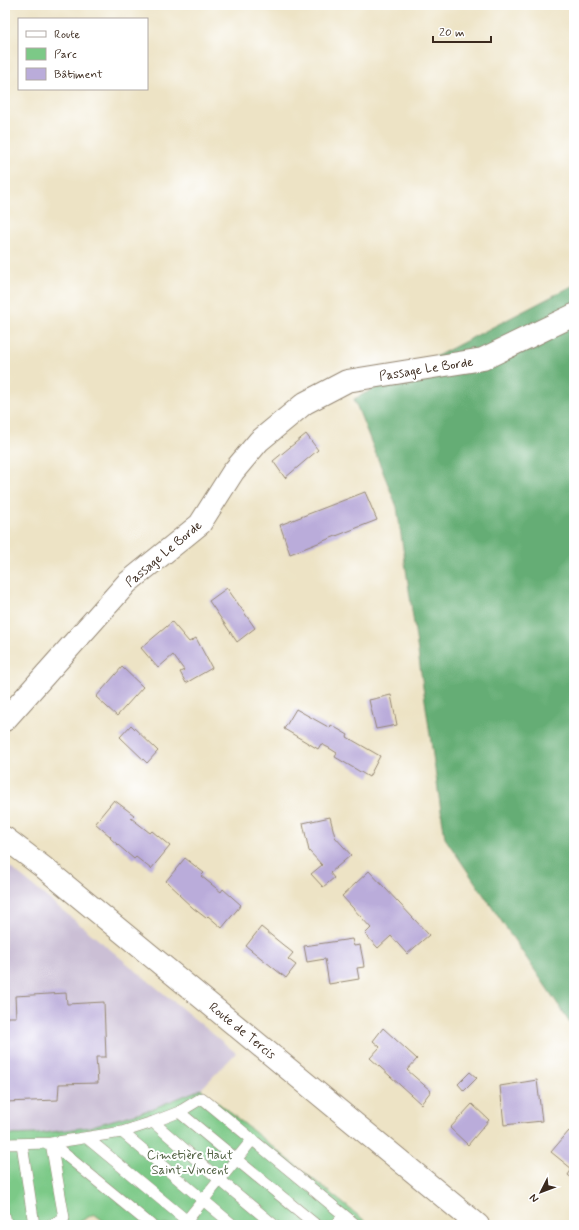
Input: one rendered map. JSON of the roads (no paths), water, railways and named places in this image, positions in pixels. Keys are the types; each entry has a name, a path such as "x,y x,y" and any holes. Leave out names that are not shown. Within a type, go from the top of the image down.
{"street":[{"name":"Passage Le Borde","path":"5,720 126,583 200,524 233,472 259,441 305,403 347,381 483,359 574,315"},
{"name":"Route de Tercis","path":"5,838 43,866 478,1225"}],"lane":[{"path":"5,1144 51,1143 122,1132 179,1112 202,1098 356,1225"},
{"path":"179,1112 316,1225"},
{"path":"153,1122 274,1225"},
{"path":"122,1132 233,1225"},
{"path":"87,1138 187,1224 203,1200 252,1140"},
{"path":"51,1143 64,1218 52,1225"},
{"path":"51,1143 151,1225"},
{"path":"22,1144 34,1225"},
{"path":"336,1225 344,1215"},
{"path":"5,1217 6,1225"}],"park label":[{"name":"Cimetière Haut Saint-Vincent","path":"190,1162"}]}
